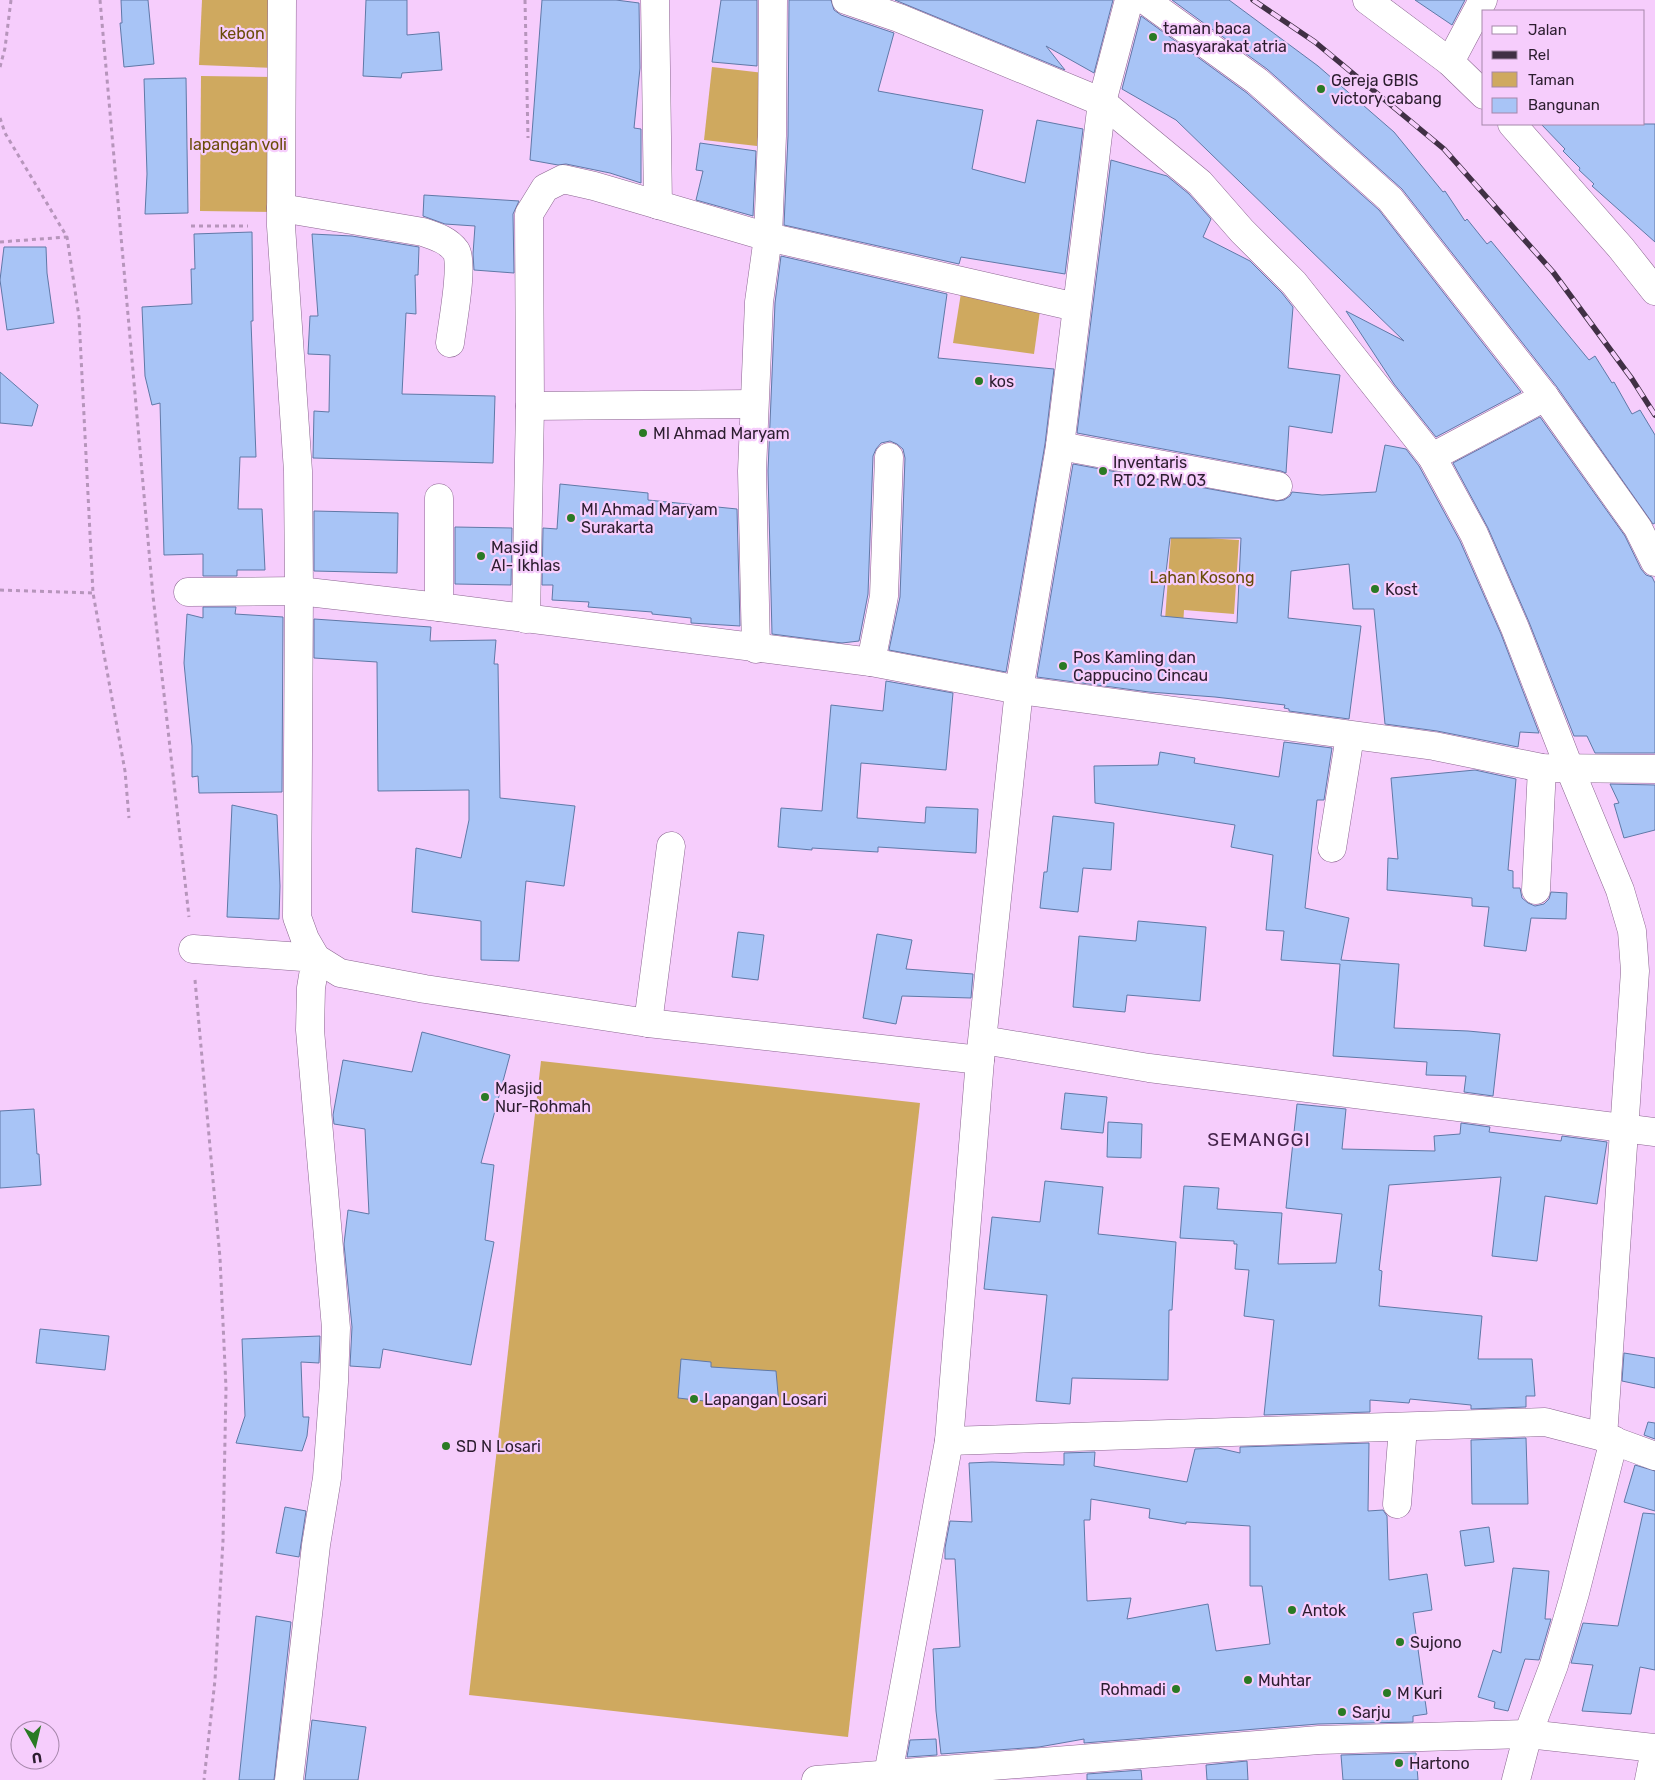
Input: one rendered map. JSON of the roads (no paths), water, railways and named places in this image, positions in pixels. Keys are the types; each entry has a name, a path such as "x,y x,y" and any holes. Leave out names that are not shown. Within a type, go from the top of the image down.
{"street":[{"path":"282,0 281,217 298,471 298,917 305,939 316,958 310,1030 336,1328 327,1478 316,1545 289,1780"},
{"path":"655,0 658,205"},
{"path":"756,649 752,471 760,302 768,237 772,136 773,0"},
{"path":"846,0 899,18 1102,102 1200,183 1242,231 1294,283 1432,457 1474,534 1515,628 1620,890 1632,931 1635,971 1624,1129 1609,1438 1571,1608 1554,1665 1528,1734 1516,1780"},
{"path":"887,1778 949,1441 982,1050 1020,690 1060,446 1102,102 1130,0"},
{"path":"1145,0 1257,81 1390,199 1546,397 1638,528 1655,562"},
{"path":"1367,0 1450,62 1482,93"},
{"path":"1450,62 1483,0"},
{"path":"1513,125 1621,248 1655,291"},
{"path":"526,619 530,406 529,214 545,188 563,179 768,237 1076,307"},
{"path":"281,217 423,232 444,240 457,252 460,265 450,343"},
{"path":"1432,457 1546,397"},
{"path":"530,406 754,404"},
{"path":"1060,446 1278,486"},
{"path":"871,662 884,596 889,457"},
{"path":"439,498 439,607"},
{"path":"188,592 299,590 871,662 1020,690 1434,746 1542,768 1655,769"},
{"path":"1332,848 1350,736"},
{"path":"1536,890 1542,768"},
{"path":"648,1023 670,846"},
{"path":"193,948 316,958 340,973 367,979 648,1023 982,1050 1149,1068 1655,1132"},
{"path":"949,1441 1338,1428 1404,1428 1545,1422 1609,1438 1655,1456"},
{"path":"1397,1504 1404,1428"},
{"path":"816,1780 887,1778 1319,1740 1528,1734 1655,1749 1649,1780"}],"railway":[{"path":"1253,0 1315,42 1444,149 1553,272 1632,379 1655,415"}],"place":[{"name":"taman baca masyarakat atria","path":"1153,37"},
{"name":"Gereja GBIS victory cabang","path":"1321,89"},
{"name":"kos","path":"979,381"},
{"name":"MI Ahmad Maryam","path":"643,433"},
{"name":"Inventaris RT 02 RW 03","path":"1103,471"},
{"name":"MI Ahmad Maryam Surakarta","path":"571,518"},
{"name":"Masjid Al- Ikhlas","path":"481,556"},
{"name":"Kost","path":"1375,589"},
{"name":"Pos Kamling dan Cappucino Cincau","path":"1063,666"},
{"name":"Masjid Nur-Rohmah","path":"485,1097"},
{"name":"Lapangan Losari","path":"694,1399"},
{"name":"SD N Losari","path":"446,1446"},
{"name":"Antok","path":"1292,1610"},
{"name":"Sujono","path":"1400,1642"},
{"name":"Muhtar","path":"1248,1680"},
{"name":"Rohmadi","path":"1176,1689"},
{"name":"M Kuri","path":"1387,1693"},
{"name":"Sarju","path":"1342,1712"},
{"name":"Hartono","path":"1399,1763"}],"district":[{"name":"SEMANGGI","path":"1259,1139"}],"park label":[{"name":"kebon","path":"242,33"},
{"name":"lapangan voli","path":"238,144"},
{"name":"Lahan Kosong","path":"1202,577"}]}
